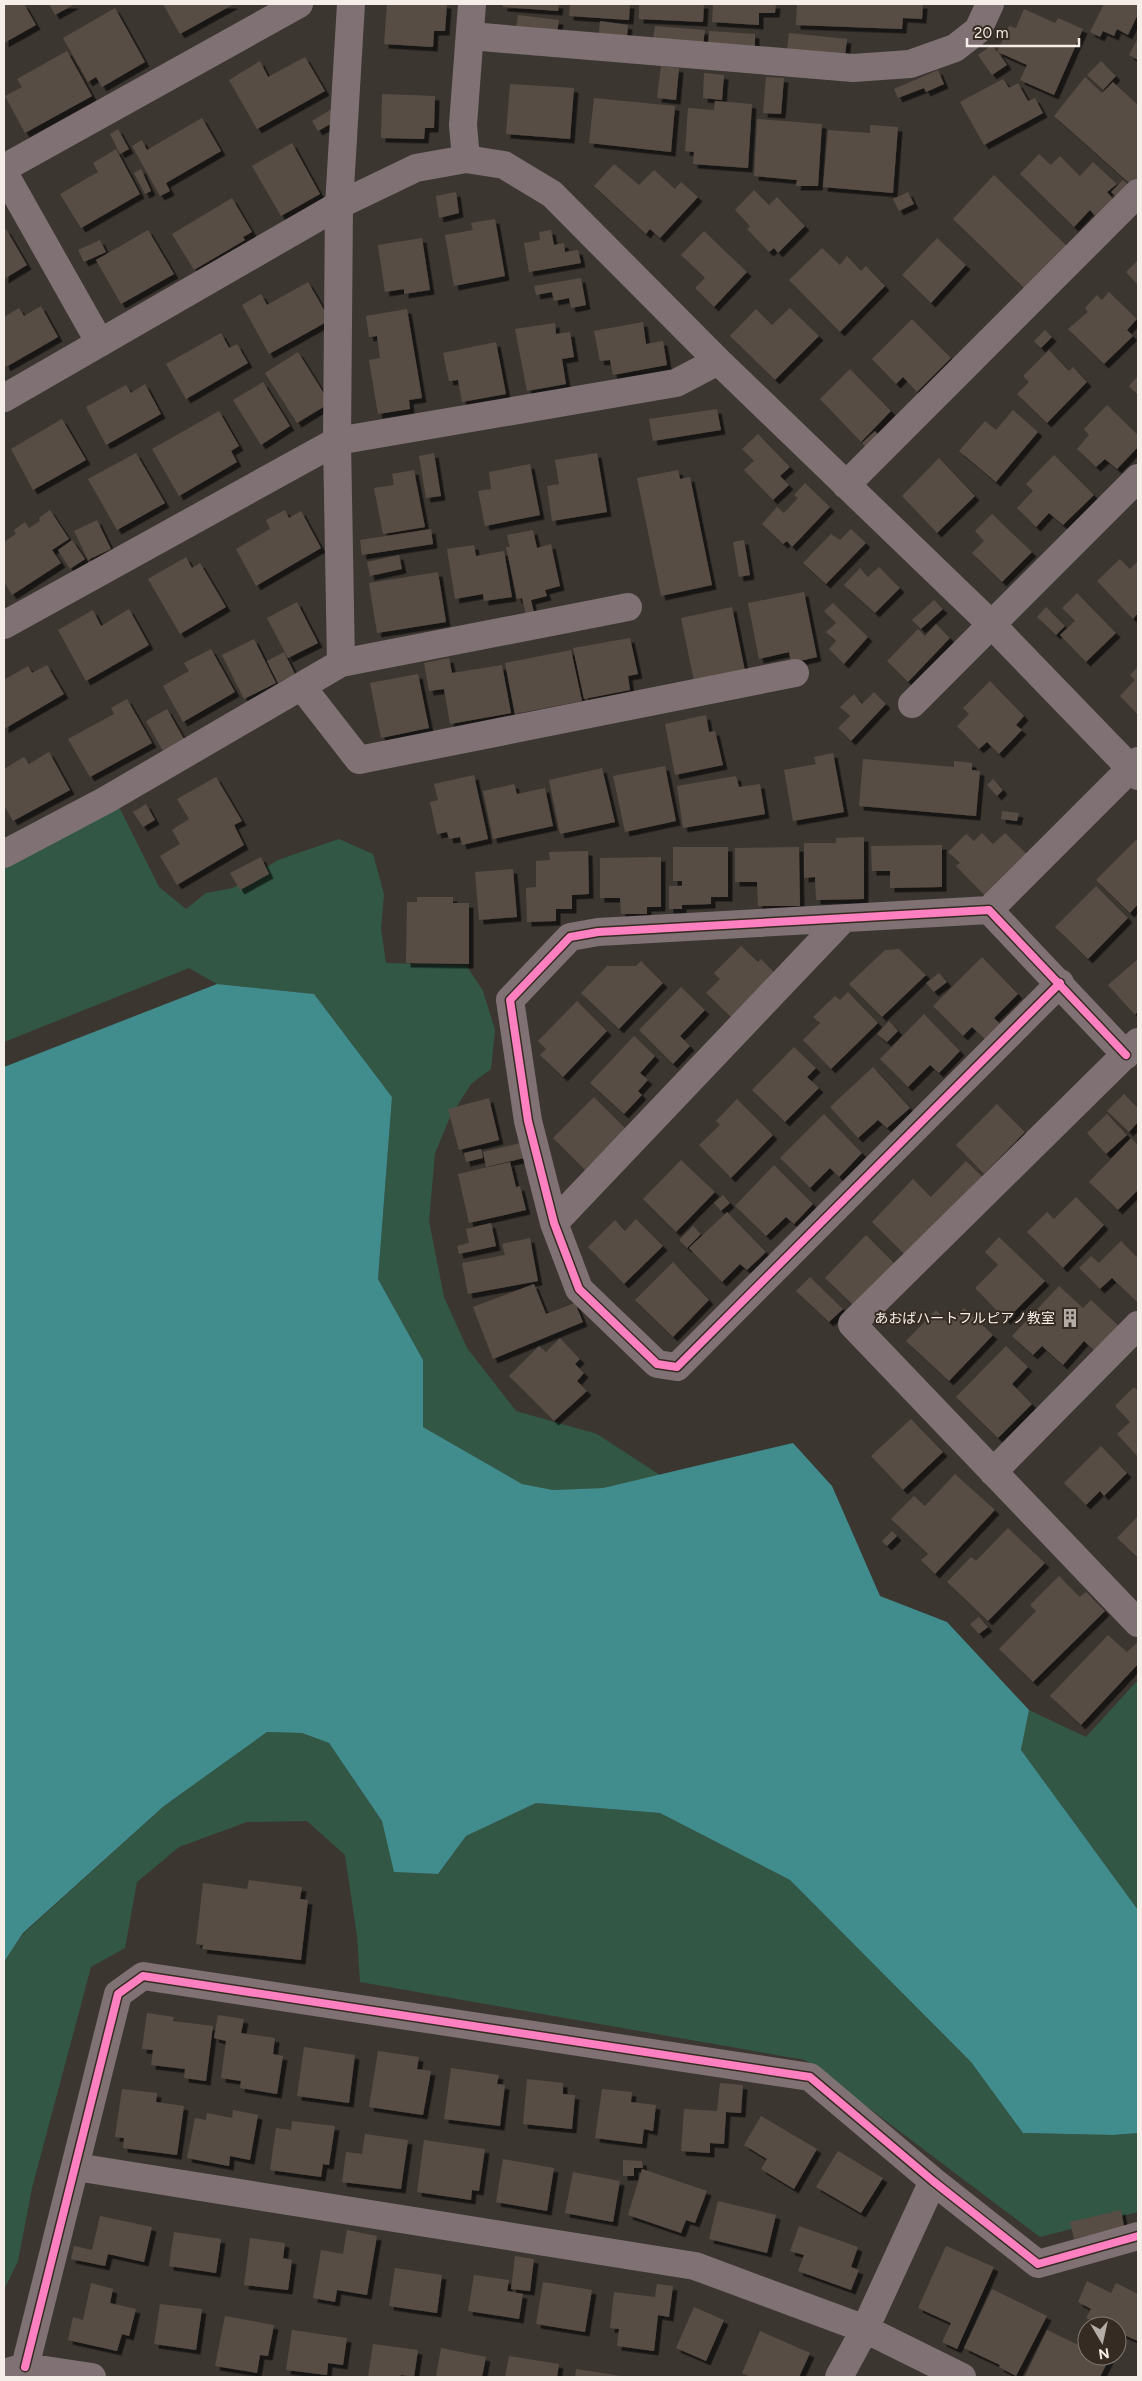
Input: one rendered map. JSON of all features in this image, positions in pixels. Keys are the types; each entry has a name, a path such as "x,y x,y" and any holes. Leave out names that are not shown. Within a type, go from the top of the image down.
{"street":[{"path":"4,168 300,4"},
{"path":"340,662 337,441 339,204 351,4"},
{"path":"466,159 464,125 472,4"},
{"path":"470,36 853,68 910,64 955,48 978,30 990,4"},
{"path":"4,398 339,204 416,168 466,159 504,165 552,194 718,361 993,626 1136,768 989,910 598,932 570,937 510,1000 528,1122 554,1223 579,1289 657,1364 677,1367 1060,983"},
{"path":"4,173 100,343"},
{"path":"846,485 1138,193"},
{"path":"4,625 337,441 676,384 718,361"},
{"path":"912,704 993,626 1138,478"},
{"path":"4,854 106,800 302,687 340,662 628,607"},
{"path":"302,687 359,760 795,674"},
{"path":"989,910 1060,983 1132,1048 852,1324 993,1472 1134,1611"},
{"path":"554,1223 843,919"},
{"path":"993,1472 1138,1325"},
{"path":"92,2377 14,2370 76,2167 118,1994 143,1976 810,2077 933,2180 1038,2264 1138,2237"},
{"path":"76,2167 695,2266 865,2329 962,2377"},
{"path":"840,2377 865,2329 933,2180"}],"green space":[{"path":"119,807 159,887 186,909 206,893 233,888 278,860 339,839 373,854 384,894 381,929 386,963 466,965 483,991 495,1030 491,1069 471,1084 450,1117 435,1153 429,1221 444,1297 467,1348 516,1411 597,1434 660,1475 603,1488 553,1490 522,1484 423,1427 423,1360 378,1279 392,1097 314,994 217,984 189,968 4,1042 4,867"},
{"path":"1138,1680 1138,1910 1021,1750 1029,1710 1086,1737"},
{"path":"267,1732 302,1733 329,1743 382,1821 395,1872 438,1874 466,1836 536,1803 660,1813 790,1880 971,2062 1023,2133 1114,2135 1138,2133 1138,2212 1040,2237 805,2060 360,1982 357,1936 345,1855 307,1821 247,1822 179,1847 137,1882 125,1948 91,1967 32,2188 18,2261 4,2290 4,1962 23,1934 164,1806"}],"water":[{"path":"217,984 314,994 392,1097 378,1279 423,1360 423,1427 522,1484 553,1490 603,1488 793,1443 832,1486 880,1596 947,1622 1029,1710 1021,1750 1138,1910 1138,2133 1114,2135 1023,2133 971,2062 790,1880 660,1813 536,1803 466,1836 438,1874 394,1872 382,1821 329,1743 302,1733 267,1732 164,1806 23,1933 4,1962 4,1067"}],"building":[{"path":"4,4 24,4 36,25 4,43"},
{"path":"49,4 75,4 55,15"},
{"path":"163,4 234,4 180,34"},
{"path":"387,4 447,4 445,31 434,31 433,47 384,44"},
{"path":"503,4 559,4 558,11 503,7"},
{"path":"570,4 630,4 629,20 569,16"},
{"path":"639,4 704,4 703,22 639,19"},
{"path":"713,4 776,4 775,13 759,13 759,25 712,22"},
{"path":"797,4 923,4 922,19 903,18 902,29 796,25"},
{"path":"1104,4 1138,4 1138,14 1128,35 1117,29 1114,36 1103,31 1100,37 1090,32"},
{"path":"115,8 145,62 102,87 96,77 88,82 63,38"},
{"path":"1024,9 1055,23 1058,18 1083,29 1054,95 1020,80 1027,65 998,52 1007,65 992,75 978,55 992,45 997,52 1009,26 1016,28"},
{"path":"518,15 559,20 557,33 516,28"},
{"path":"600,21 628,25 627,36 599,33"},
{"path":"655,26 705,30 703,45 653,40"},
{"path":"709,31 755,34 755,48 708,46"},
{"path":"789,33 847,39 845,55 787,49"},
{"path":"1138,38 1138,60 1129,55"},
{"path":"67,51 92,96 25,133 5,96 22,87 17,79"},
{"path":"305,57 325,91 257,129 229,80 260,61 268,77"},
{"path":"1101,61 1116,76 1103,90 1087,75"},
{"path":"661,66 679,68 676,100 657,98"},
{"path":"938,70 944,84 926,92 924,88 898,98 894,89"},
{"path":"704,73 724,75 722,100 703,98"},
{"path":"766,77 784,78 781,114 763,113"},
{"path":"1085,77 1102,93 1113,82 1138,105 1138,185 1135,188 1054,116"},
{"path":"1003,79 1009,88 1018,83 1028,101 1035,98 1043,113 984,145 960,102"},
{"path":"510,84 574,88 570,139 506,134"},
{"path":"382,94 435,96 434,128 425,128 424,139 381,138"},
{"path":"594,98 675,106 671,152 589,143"},
{"path":"715,101 752,104 748,168 693,164 694,152 685,151 688,108 714,110"},
{"path":"330,110 336,121 318,131 312,121"},
{"path":"202,118 221,151 166,183 170,191 160,196 132,146 142,140 147,150"},
{"path":"757,119 822,124 818,186 796,186 797,180 754,176"},
{"path":"870,125 898,127 893,193 823,187 828,130 870,133"},
{"path":"118,129 129,149 120,154 110,134"},
{"path":"292,143 320,194 281,216 252,166"},
{"path":"116,149 140,194 81,228 60,194 98,172 93,163"},
{"path":"1039,154 1051,165 1060,156 1080,176 1093,162 1117,184 1107,192 1115,201 1098,219 1090,210 1074,227 1020,174"},
{"path":"614,164 639,185 654,170 675,189 681,182 698,197 660,238 650,229 646,234 594,186"},
{"path":"141,169 151,191 145,194 134,173"},
{"path":"994,175 1071,250 1028,292 953,219"},
{"path":"1123,180 1132,189 1121,201 1111,192"},
{"path":"754,190 769,205 777,197 805,226 778,253 774,248 769,252 747,229 750,226 735,210"},
{"path":"456,192 459,213 439,218 436,196"},
{"path":"908,192 914,204 899,211 893,199"},
{"path":"232,198 252,232 243,237 245,240 194,270 172,234"},
{"path":"495,219 505,276 454,286 445,235 473,230 471,223"},
{"path":"6,229 27,265 4,279 4,230"},
{"path":"148,230 174,274 121,304 96,260"},
{"path":"551,230 554,245 564,243 565,252 578,250 581,263 529,272 524,243 540,240 539,232"},
{"path":"704,231 747,272 714,307 695,288 705,278 681,255"},
{"path":"422,238 430,290 404,294 404,289 385,292 378,245"},
{"path":"937,238 966,265 931,303 902,275"},
{"path":"100,240 106,252 84,262 78,250"},
{"path":"822,248 840,265 847,256 861,271 866,266 885,286 840,332 789,280"},
{"path":"1138,260 1138,285 1126,272"},
{"path":"581,278 586,305 571,308 569,298 554,301 552,292 536,295 534,286"},
{"path":"308,282 330,320 269,354 242,305 261,294 267,305"},
{"path":"1109,292 1137,319 1127,330 1133,336 1104,364 1068,329 1088,312 1085,308 1097,295 1102,300"},
{"path":"41,306 58,337 6,367 4,362 4,317 19,308 24,316"},
{"path":"790,308 819,336 775,380 730,336 756,309 772,325"},
{"path":"407,309 422,398 409,400 410,409 378,414 369,360 380,358 377,336 369,337 366,316"},
{"path":"912,319 951,358 917,392 903,377 896,384 872,359"},
{"path":"643,322 646,344 663,341 667,365 613,375 610,360 600,361 594,331"},
{"path":"555,323 556,334 570,332 574,357 562,359 566,384 527,391 515,329"},
{"path":"1045,330 1052,337 1041,348 1034,341"},
{"path":"221,333 229,348 237,344 248,363 186,399 166,364"},
{"path":"496,342 506,394 462,402 458,380 449,381 443,353"},
{"path":"1049,350 1069,371 1073,367 1087,382 1047,423 1017,394 1029,382 1023,376"},
{"path":"298,352 330,403 297,423 265,373"},
{"path":"850,369 891,411 861,442 820,399"},
{"path":"1138,376 1138,395 1129,386"},
{"path":"263,382 290,426 261,445 233,400"},
{"path":"145,384 161,414 106,445 86,407 126,385 131,393"},
{"path":"1107,405 1138,435 1138,447 1117,469 1105,459 1096,467 1077,449 1089,435 1084,429"},
{"path":"717,409 721,430 653,441 649,419"},
{"path":"1013,410 1038,432 996,482 959,451 985,421 996,430"},
{"path":"219,411 239,446 231,451 237,462 179,496 152,449"},
{"path":"62,419 86,460 33,490 11,449"},
{"path":"875,431 881,438 867,450 862,443"},
{"path":"758,434 790,467 780,476 789,485 773,500 744,470 754,461 742,449"},
{"path":"136,453 165,503 117,530 88,479"},
{"path":"434,453 441,496 426,498 419,456"},
{"path":"597,453 607,512 552,521 547,486 559,484 555,460"},
{"path":"1054,455 1094,495 1063,525 1049,513 1036,527 1017,508 1033,491 1026,484"},
{"path":"939,458 975,496 937,533 902,496"},
{"path":"530,464 540,515 485,526 478,491 491,489 489,472"},
{"path":"414,470 425,527 383,534 374,488 394,485 392,474"},
{"path":"678,470 680,479 690,477 712,585 661,596 637,478"},
{"path":"805,483 830,507 792,547 787,541 783,544 762,524 777,507 784,513 798,498 794,495"},
{"path":"50,510 69,539 52,550 61,563 12,595 4,582 4,542 16,534 14,530 25,522 29,528 40,521 39,518"},
{"path":"285,510 289,518 301,511 321,548 256,586 236,549 270,529 266,520"},
{"path":"992,514 1032,552 1002,582 972,553 984,541 975,531"},
{"path":"97,520 111,549 88,560 74,531"},
{"path":"431,529 433,544 362,555 360,540"},
{"path":"851,529 866,543 826,584 803,563 831,534 840,540"},
{"path":"533,530 537,548 551,544 560,586 545,590 547,596 531,600 534,613 526,615 522,598 517,599 506,547 510,547 507,535"},
{"path":"72,540 85,559 70,569 58,550"},
{"path":"744,540 750,575 739,577 733,542"},
{"path":"474,545 476,556 504,551 512,597 484,601 483,594 455,599 447,549"},
{"path":"399,555 402,569 370,576 367,562"},
{"path":"186,557 192,568 200,563 226,607 180,634 148,579"},
{"path":"1120,559 1130,569 1138,561 1138,613 1133,619 1097,581"},
{"path":"879,567 900,588 875,613 844,585 860,568 868,577"},
{"path":"438,572 446,622 377,633 369,583"},
{"path":"804,592 817,657 791,663 789,652 759,659 748,603"},
{"path":"1077,593 1116,633 1086,662 1060,635 1075,621 1062,608"},
{"path":"934,600 943,609 921,629 912,620"},
{"path":"297,602 318,643 288,658 267,618"},
{"path":"833,603 868,637 844,664 829,649 836,641 826,632 836,623 824,611"},
{"path":"732,607 745,671 694,681 681,618"},
{"path":"1046,607 1065,626 1056,635 1037,617"},
{"path":"129,609 149,645 86,681 58,630 93,610 101,626"},
{"path":"936,624 950,638 908,682 887,661 918,629 925,636"},
{"path":"630,638 638,674 628,676 630,690 584,699 573,648"},
{"path":"254,639 276,683 244,699 222,655"},
{"path":"211,649 235,692 183,722 163,686 189,671 184,663"},
{"path":"571,650 582,701 515,714 505,663"},
{"path":"284,652 295,674 278,683 267,661"},
{"path":"449,658 452,673 502,665 511,713 450,724 444,689 429,691 424,663"},
{"path":"47,665 64,694 4,729 4,680 28,666 32,673"},
{"path":"1138,667 1138,715 1120,696 1135,680 1130,675"},
{"path":"418,674 429,728 381,738 370,683"},
{"path":"990,681 1024,716 1016,725 1022,730 999,754 987,742 979,749 957,726 969,714 963,708"},
{"path":"874,692 886,704 851,741 838,728 850,716 840,707 854,694 862,704"},
{"path":"127,699 152,743 90,777 68,739 114,714 111,708"},
{"path":"167,709 184,739 163,751 146,721"},
{"path":"706,715 709,732 715,731 723,765 675,775 665,724"},
{"path":"49,752 70,790 13,821 4,805 4,769 24,757 29,764"},
{"path":"833,753 844,812 793,821 784,770 816,764 814,757"},
{"path":"863,759 954,767 954,761 972,763 972,770 980,771 976,816 859,806"},
{"path":"665,766 676,821 625,832 613,776"},
{"path":"602,768 615,822 560,834 549,780"},
{"path":"474,775 488,839 462,845 460,837 449,839 447,832 437,834 430,802 438,800 434,784"},
{"path":"736,776 739,787 760,784 765,814 683,828 677,786"},
{"path":"216,777 242,821 234,825 244,845 177,885 160,856 180,844 172,830 189,819 177,799"},
{"path":"993,779 1003,790 997,796 987,785"},
{"path":"514,784 517,794 545,788 553,826 493,839 483,791"},
{"path":"146,804 155,820 143,827 133,812"},
{"path":"1002,811 1019,813 1017,821 1001,819"},
{"path":"982,833 993,844 1005,833 1029,856 987,898 956,866 960,863 948,852 966,834 974,841"},
{"path":"864,837 864,899 816,900 815,877 804,878 804,843 836,843 836,838"},
{"path":"1138,838 1138,904 1130,913 1096,880"},
{"path":"942,845 942,887 890,888 890,871 872,871 871,846"},
{"path":"673,847 728,847 728,897 711,897 711,904 682,905 682,909 669,909 669,886 682,886 682,881 673,881"},
{"path":"799,847 800,906 758,906 757,882 735,882 735,848"},
{"path":"588,851 589,894 572,895 572,909 556,909 556,921 527,922 526,888 536,887 536,861 550,860 549,852"},
{"path":"261,857 269,874 240,890 230,873"},
{"path":"661,857 661,907 647,907 647,914 621,914 620,898 600,898 600,858"},
{"path":"513,869 517,917 479,920 475,872"},
{"path":"1096,886 1128,918 1088,959 1055,927"},
{"path":"417,897 453,897 453,903 469,903 469,964 406,963 407,902 417,902"},
{"path":"741,946 758,962 761,959 778,976 734,1020 706,993 720,979 714,973"},
{"path":"899,949 926,975 882,1017 849,984 885,950"},
{"path":"982,957 1018,994 994,1018 1005,1029 990,1044 972,1027 963,1036 933,1006"},
{"path":"1138,959 1138,1011 1135,1015 1108,985"},
{"path":"641,961 663,983 619,1029 581,993 607,966 636,966"},
{"path":"939,973 947,982 934,992 926,983"},
{"path":"681,987 705,1010 680,1036 690,1046 673,1064 639,1030"},
{"path":"848,992 878,1023 831,1069 803,1040 820,1023 813,1017 835,996 840,1000"},
{"path":"577,1001 607,1031 563,1077 540,1055 546,1049 538,1041"},
{"path":"924,1014 960,1051 939,1073 930,1065 908,1087 880,1059"},
{"path":"889,1021 898,1031 887,1042 877,1034"},
{"path":"634,1036 655,1056 640,1073 648,1080 638,1091 642,1095 624,1114 590,1083"},
{"path":"794,1047 816,1068 807,1077 819,1088 785,1122 752,1090"},
{"path":"873,1067 910,1108 887,1128 878,1120 858,1138 830,1107"},
{"path":"1124,1094 1138,1108 1138,1122 1129,1132 1107,1111"},
{"path":"594,1097 626,1129 585,1170 553,1138"},
{"path":"489,1098 499,1140 459,1150 448,1109"},
{"path":"737,1099 773,1135 731,1178 699,1145 720,1125 716,1121"},
{"path":"997,1104 1025,1132 984,1174 956,1145"},
{"path":"824,1114 862,1153 839,1177 830,1168 810,1188 780,1158"},
{"path":"1107,1114 1127,1135 1106,1154 1087,1133"},
{"path":"1131,1138 1138,1145 1138,1190 1118,1210 1089,1182"},
{"path":"520,1143 524,1158 486,1167 483,1152"},
{"path":"481,1149 483,1158 466,1162 464,1153"},
{"path":"681,1160 715,1192 676,1232 643,1199"},
{"path":"966,1161 988,1182 905,1255 872,1222 913,1179 931,1197"},
{"path":"510,1162 516,1187 520,1186 526,1210 469,1223 458,1174"},
{"path":"774,1165 813,1204 794,1224 786,1217 766,1236 735,1206"},
{"path":"723,1195 730,1203 721,1211 714,1203"},
{"path":"1076,1197 1104,1225 1063,1268 1027,1232 1047,1212 1054,1219"},
{"path":"727,1212 766,1252 747,1270 740,1264 722,1282 689,1248"},
{"path":"636,1219 663,1246 624,1284 588,1247 615,1220 625,1231"},
{"path":"491,1223 496,1246 459,1254 457,1246 469,1243 466,1229"},
{"path":"693,1226 701,1234 687,1248 679,1240"},
{"path":"866,1235 895,1264 854,1306 825,1278"},
{"path":"999,1237 1045,1281 1006,1320 975,1288 998,1265 985,1252"},
{"path":"530,1238 538,1281 468,1294 462,1263 505,1255 502,1244"},
{"path":"1121,1241 1138,1258 1137,1302 1112,1278 1100,1289 1079,1268 1091,1256 1099,1263"},
{"path":"673,1262 709,1300 673,1337 635,1300"},
{"path":"810,1277 843,1309 829,1322 796,1291"},
{"path":"534,1284 546,1314 575,1303 583,1322 493,1359 473,1307"},
{"name":"あおばハートフルピアノ教室","path":"1059,1286 1083,1308 1091,1300 1122,1329 1098,1354 1084,1341 1063,1365 1042,1346 1033,1355 1012,1336"},
{"path":"964,1308 993,1335 949,1381 906,1341 936,1310 949,1324"},
{"path":"560,1338 580,1359 575,1364 584,1373 577,1381 587,1391 554,1421 509,1376 539,1346 546,1352"},
{"path":"1006,1346 1028,1367 1012,1384 1032,1404 998,1438 956,1397"},
{"path":"1134,1387 1138,1391 1138,1457 1117,1434 1130,1422 1115,1406"},
{"path":"911,1419 943,1452 903,1490 871,1456"},
{"path":"1101,1446 1127,1473 1104,1496 1100,1491 1086,1505 1064,1483"},
{"path":"955,1474 995,1510 935,1574 921,1560 928,1554 891,1519 914,1496 925,1506"},
{"path":"1138,1516 1138,1558 1117,1538"},
{"path":"1008,1528 1045,1563 988,1621 947,1582 971,1557 976,1561"},
{"path":"892,1531 897,1536 887,1546 882,1541"},
{"path":"1059,1576 1080,1597 1086,1592 1105,1611 1033,1682 999,1649 1036,1611 1030,1605"},
{"path":"979,1617 988,1627 979,1634 970,1624"},
{"path":"1108,1635 1127,1652 1138,1642 1138,1664 1081,1725 1050,1696"},
{"path":"249,1880 302,1887 300,1899 308,1900 301,1960 202,1949 203,1945 196,1944 203,1883 247,1889"},
{"path":"147,2013 174,2017 173,2021 213,2026 206,2081 184,2078 185,2069 151,2065 153,2050 142,2049"},
{"path":"218,2015 244,2019 241,2033 275,2038 273,2054 283,2056 277,2094 240,2088 241,2081 221,2078 226,2041 214,2038"},
{"path":"304,2047 355,2055 349,2103 297,2096"},
{"path":"378,2051 419,2057 417,2069 431,2071 423,2115 369,2107"},
{"path":"451,2068 499,2075 497,2084 505,2085 500,2126 444,2119"},
{"path":"527,2079 563,2083 563,2094 575,2095 572,2129 523,2124"},
{"path":"720,2083 743,2085 741,2113 726,2112 724,2144 710,2143 710,2153 681,2151 684,2109 717,2111"},
{"path":"122,2089 157,2093 156,2102 184,2106 177,2155 123,2148 124,2138 115,2137"},
{"path":"602,2089 632,2092 631,2102 656,2105 653,2131 644,2129 642,2144 595,2138"},
{"path":"233,2110 258,2115 250,2160 230,2156 229,2166 187,2158 195,2118 206,2120 207,2113 232,2118"},
{"path":"761,2116 817,2149 794,2189 761,2169 767,2159 744,2145"},
{"path":"292,2121 335,2126 329,2165 323,2164 321,2177 270,2170 276,2128 291,2130"},
{"path":"365,2134 408,2140 401,2189 342,2182 346,2152 362,2154"},
{"path":"424,2140 485,2149 479,2191 472,2190 471,2200 417,2192"},
{"path":"838,2151 883,2178 861,2213 816,2187"},
{"path":"503,2159 554,2168 547,2211 496,2202"},
{"path":"623,2160 642,2161 643,2168 634,2168 634,2176 623,2176"},
{"path":"642,2169 707,2191 695,2223 686,2220 681,2233 628,2215"},
{"path":"573,2172 620,2181 613,2222 565,2213"},
{"path":"718,2201 776,2215 767,2253 709,2239"},
{"path":"1121,2210 1124,2226 1074,2239 1070,2222"},
{"path":"100,2216 152,2227 144,2262 108,2254 105,2266 71,2259 74,2246 92,2250"},
{"path":"799,2226 858,2247 851,2267 859,2270 851,2290 798,2271 804,2255 790,2251"},
{"path":"347,2230 377,2236 367,2295 337,2290 335,2302 313,2298 321,2250 343,2254"},
{"path":"174,2232 221,2239 216,2273 169,2266"},
{"path":"250,2238 285,2243 283,2258 292,2260 288,2290 244,2285"},
{"path":"946,2246 994,2267 957,2349 942,2342 951,2323 918,2308"},
{"path":"515,2256 534,2259 530,2291 511,2289"},
{"path":"395,2268 442,2275 437,2313 389,2306"},
{"path":"474,2275 509,2280 507,2291 523,2294 519,2319 468,2311"},
{"path":"1087,2281 1111,2293 1116,2283 1138,2294 1138,2341 1127,2336 1127,2316 1087,2316 1091,2309 1078,2302"},
{"path":"543,2282 592,2290 585,2332 536,2324"},
{"path":"91,2283 113,2289 110,2303 136,2309 129,2336 122,2334 117,2351 68,2340 73,2317 83,2320"},
{"path":"657,2284 673,2286 669,2317 658,2315 654,2351 617,2346 619,2329 610,2328 614,2292 655,2297"},
{"path":"992,2289 1047,2316 1016,2376 999,2367 1000,2365 964,2348"},
{"path":"160,2304 202,2309 196,2350 154,2344"},
{"path":"694,2307 724,2320 706,2361 676,2348"},
{"path":"225,2316 274,2325 268,2356 260,2355 257,2373 215,2366"},
{"path":"292,2330 347,2338 343,2365 328,2363 327,2375 286,2370"},
{"path":"1047,2330 1077,2344 1077,2366 1106,2366 1100,2377 1025,2376"},
{"path":"760,2331 810,2353 799,2377 750,2377 742,2373"},
{"path":"373,2344 418,2350 414,2377 401,2375 400,2377 368,2377"},
{"path":"441,2348 486,2357 482,2377 436,2377"},
{"path":"509,2356 559,2364 557,2377 505,2377"},
{"path":"576,2369 621,2376 621,2377 575,2377"}],"cycle path":[{"path":"1060,983 677,1367 657,1364 579,1289 554,1223 528,1121 510,1000 570,937 598,932 989,910 1126,1055"},
{"path":"25,2367 118,1994 143,1976 810,2077 933,2181 1038,2264 1138,2236"}],"place":[{"name":"あおばハートフルピアノ教室","path":"1070,1318"}]}
